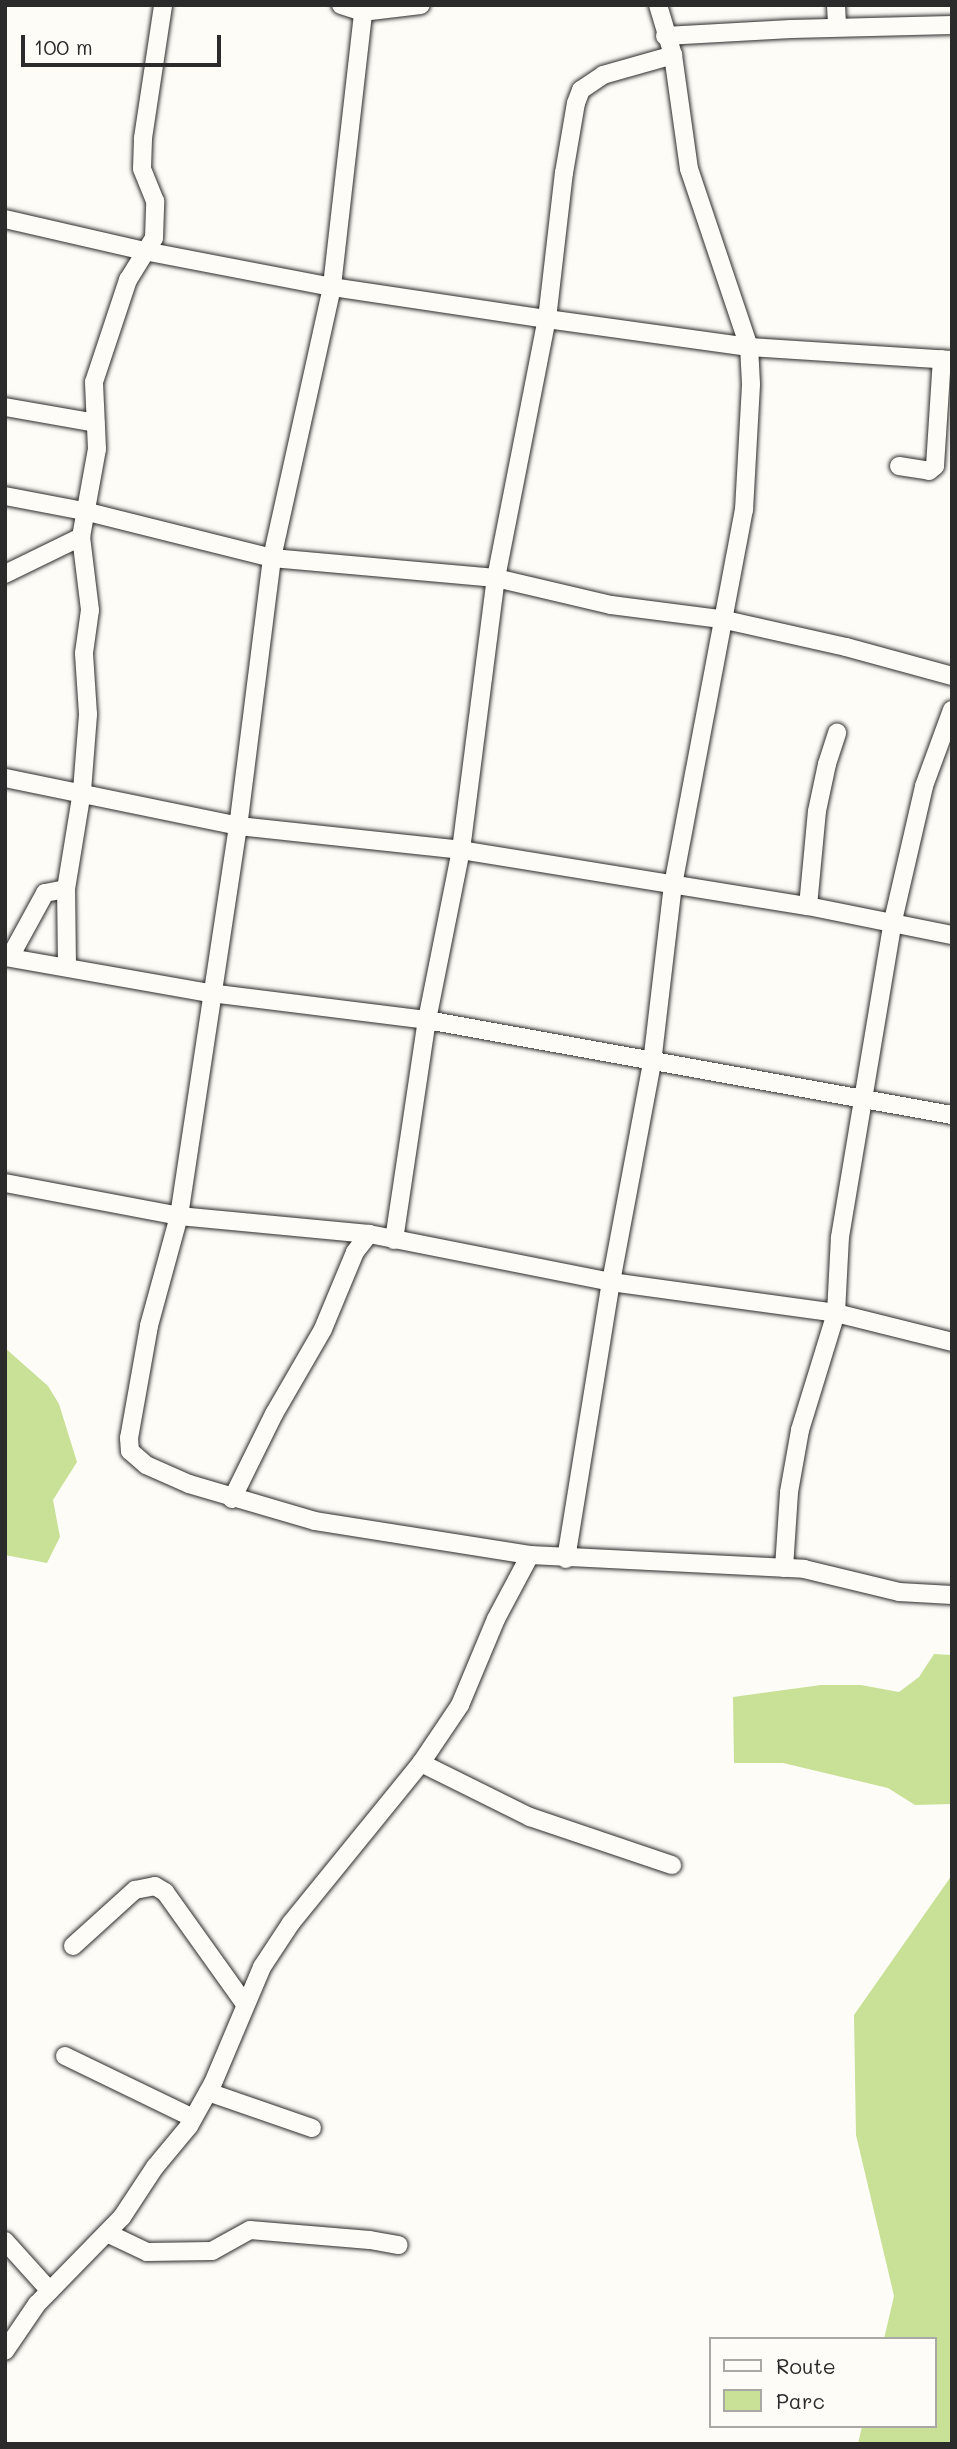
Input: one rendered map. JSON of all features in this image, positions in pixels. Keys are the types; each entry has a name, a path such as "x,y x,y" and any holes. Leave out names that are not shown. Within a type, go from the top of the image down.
{"street":[{"path":"67,966 66,889 82,791 88,714 85,653 90,610 81,537 97,449 94,382 128,280 154,238 156,201 142,168 143,138 163,5"},
{"path":"341,5 363,9 421,5"},
{"path":"566,1559 611,1282 653,1063 673,885 721,619 744,509 751,384 748,347 689,169 673,55 657,5"},
{"path":"836,5 837,27"},
{"path":"363,9 332,287 272,558 238,826 210,993 178,1216 149,1326 129,1438 130,1451 146,1465 232,1499 315,1521 530,1555 566,1559 804,1569 899,1592 952,1595"},
{"path":"665,36 837,27 952,25"},
{"path":"394,1240 427,1020 461,850 496,578 547,319 568,149 581,90 603,75 673,55"},
{"path":"5,219 145,251 332,287 547,319 748,347 947,359 934,466 929,471 899,466"},
{"path":"5,407 96,423"},
{"path":"5,496 84,511 272,558 496,578 611,605 721,619 846,647 952,676"},
{"path":"5,574 81,537"},
{"path":"783,1568 789,1492 800,1430 836,1313 840,1237 892,925 924,786 952,710"},
{"path":"808,906 817,811 837,733"},
{"path":"5,778 82,791 238,826 461,850 808,906 952,935"},
{"path":"66,889 46,893 8,957 210,993 427,1020 952,1115"},
{"path":"5,1183 178,1216 369,1234 611,1282 836,1313 952,1342"},
{"path":"232,1499 274,1414 323,1329 355,1252 369,1234"},
{"path":"5,2351 50,2291 122,2217 155,2167 193,2118 208,2092 262,1967 291,1923 421,1763 470,1686 496,1619 530,1555"},
{"path":"421,1763 530,1817 672,1865"},
{"path":"73,1946 135,1890 155,1886 165,1892 245,2004"},
{"path":"65,2056 193,2118"},
{"path":"208,2092 312,2128"},
{"path":"107,2233 147,2252 212,2251 250,2230 370,2239 399,2245"},
{"path":"5,2241 50,2291"}],"green space":[{"path":"5,1348 48,1386 59,1404 77,1462 53,1500 60,1537 47,1563 5,1555"},
{"path":"934,1654 952,1655 952,1804 915,1805 888,1788 783,1763 734,1763 733,1697 821,1685 861,1685 899,1692 919,1677"},
{"path":"952,1875 952,2444 858,2444 862,2428 936,2428 936,2337 884,2337 894,2296 856,2135 854,2015"}]}
